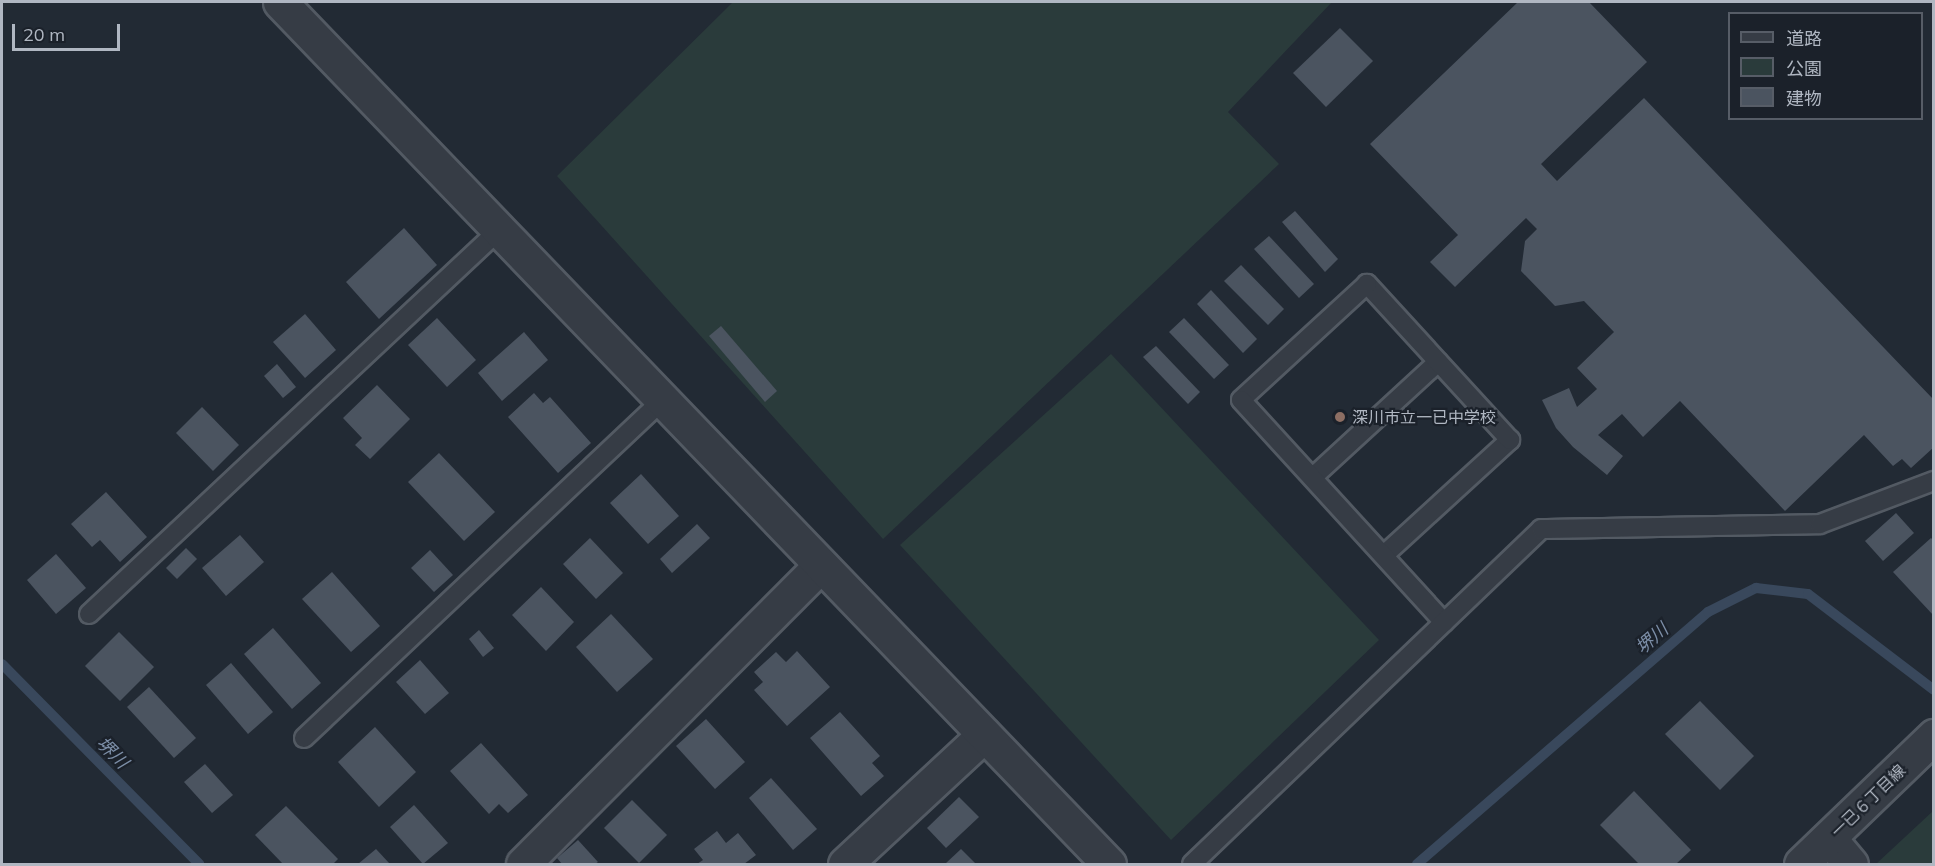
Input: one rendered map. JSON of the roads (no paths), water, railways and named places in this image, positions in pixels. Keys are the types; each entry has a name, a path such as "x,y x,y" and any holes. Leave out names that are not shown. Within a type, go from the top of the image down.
{"street":[{"path":"280,2 1109,864"},
{"path":"523,864 821,565"},
{"path":"845,864 984,735"},
{"name":"一已６丁目線","path":"1802,864 1933,737"},
{"path":"1829,838 1851,864"}],"lane":[{"path":"89,614 499,230"},
{"path":"1384,555 1510,440 1367,284 1241,400 1444,622"},
{"path":"1313,477 1438,362"},
{"path":"304,738 663,400"},
{"path":"1192,864 1541,529 1820,524 1934,481"}],"waterway":[{"name":"堺川","path":"1417,864 1708,612 1756,588 1808,594 1934,690"},
{"name":"堺川","path":"2,664 199,864"}],"place":[{"name":"深川市立一已中学校","path":"1340,417"}]}
